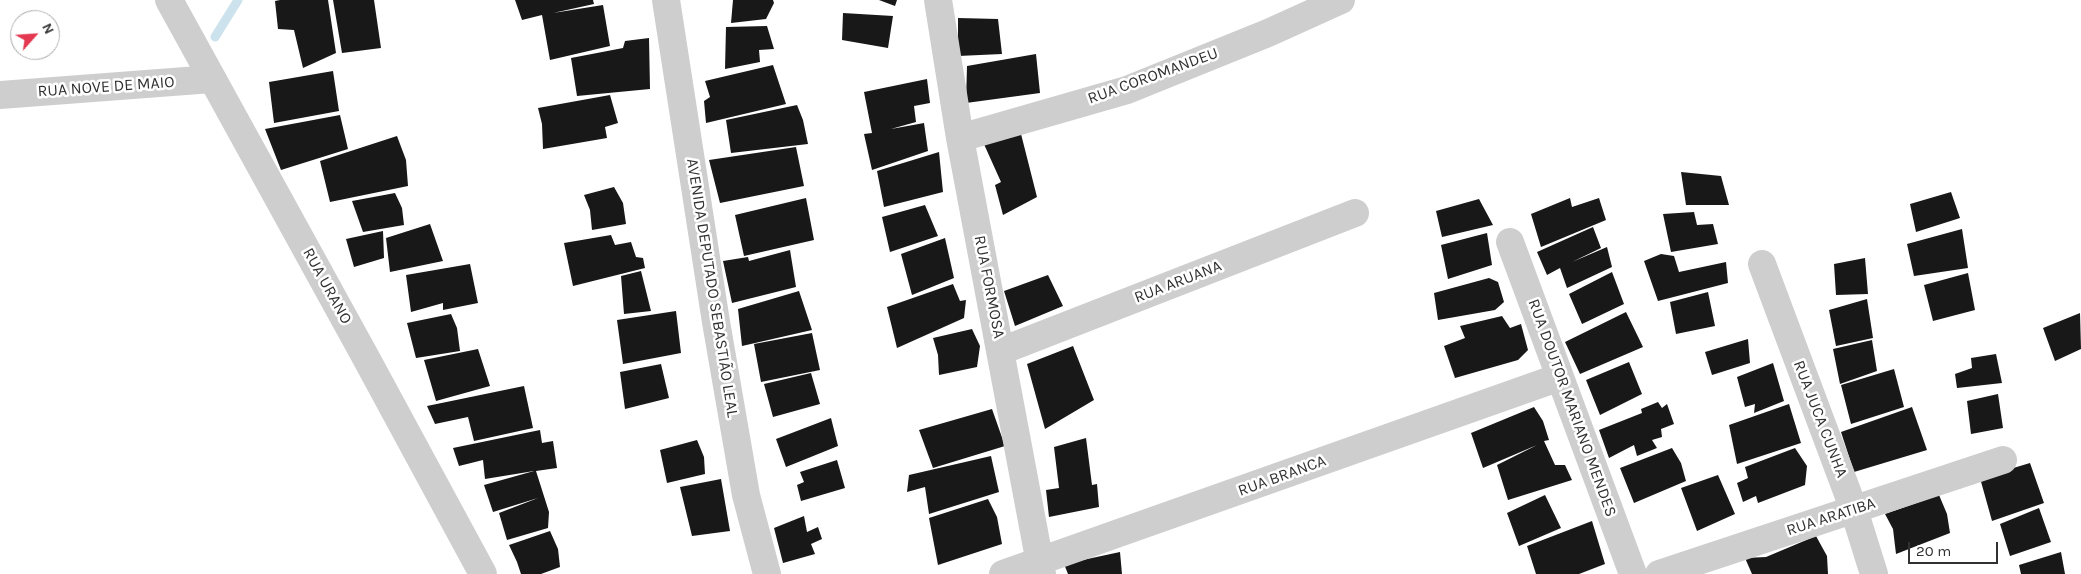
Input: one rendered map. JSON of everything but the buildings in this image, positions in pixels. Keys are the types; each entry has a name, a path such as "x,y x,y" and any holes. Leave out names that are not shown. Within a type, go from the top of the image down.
{"street":[{"name":"RUA URANO","path":"169,0 366,356 483,574"},
{"name":"AVENIDA DEPUTADO SEBASTIÃO LEAL","path":"666,0 719,341 746,495 767,574"},
{"name":"RUA FORMOSA","path":"938,0 960,138 1041,568"},
{"name":"RUA COROMANDEU","path":"960,138 1127,90 1340,0"},
{"name":"RUA NOVE DE MAIO","path":"0,95 212,79"},
{"name":"RUA ARUANA","path":"1001,351 1355,213"},
{"name":"RUA DOUTOR MARIANO MENDES","path":"1510,242 1634,574"},
{"name":"RUA JUCA CUNHA","path":"1762,264 1854,510 1874,574"},
{"name":"RUA BRANCA","path":"1003,574 1041,568 1560,377"},
{"name":"RUA ARATIBA","path":"1659,574 2003,460"}],"waterway":[{"path":"215,37 238,0"}]}
